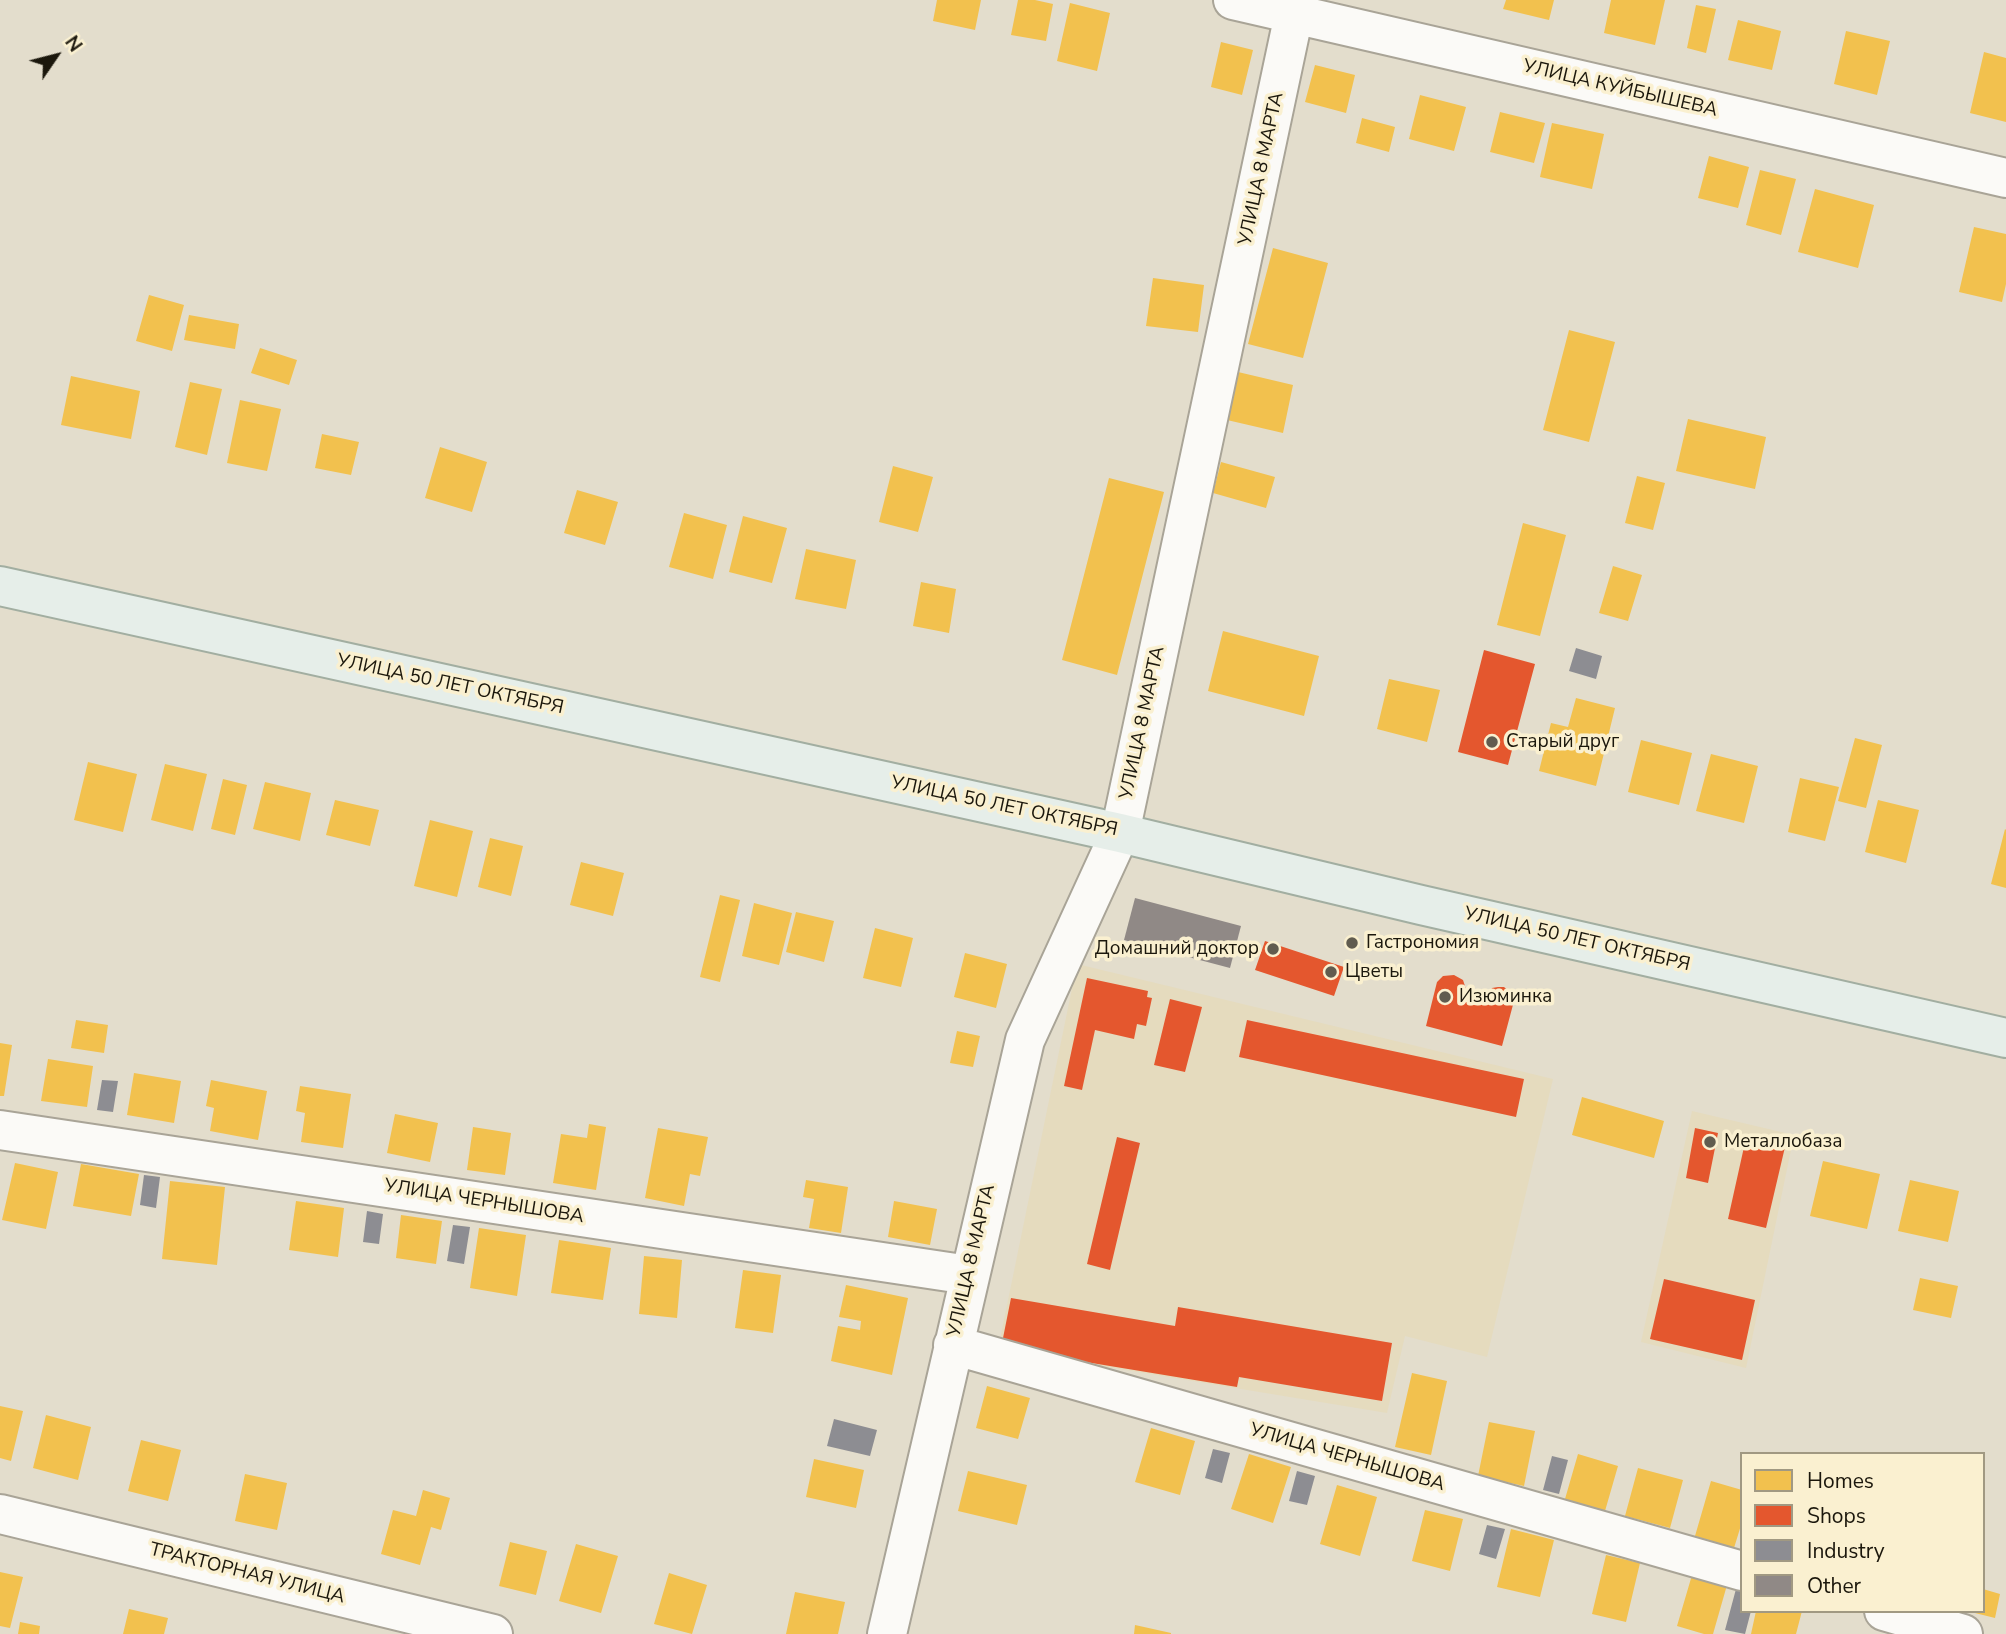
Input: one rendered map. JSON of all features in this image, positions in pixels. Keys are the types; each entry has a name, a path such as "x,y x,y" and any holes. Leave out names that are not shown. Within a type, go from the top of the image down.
{"main road":[{"name":"УЛИЦА 50 ЛЕТ ОКТЯБРЯ","path":"0,586 1120,833 1421,905 2006,1038"}],"street":[{"name":"УЛИЦА КУЙБЫШЕВА","path":"1233,0 1296,7 2006,178"},
{"name":"УЛИЦА 8 МАРТА","path":"887,1634 1025,1040 1120,833 1296,7"},
{"name":"УЛИЦА ЧЕРНЫШОВА","path":"0,1130 969,1275"},
{"name":"УЛИЦА ЧЕРНЫШОВА","path":"953,1345 1740,1570"},
{"name":"ТРАКТОРНАЯ УЛИЦА","path":"0,1514 493,1634"},
{"path":"1891,1613 1963,1634"}],"shaded area":[{"path":"1077,964 1553,1079 1487,1357 1405,1336 1387,1413 998,1349"},
{"path":"1692,1111 1794,1135 1746,1368 1641,1342"}],"building: Homes":[{"path":"937,0 981,0 975,30 933,21"},
{"path":"1018,0 1053,4 1046,41 1011,35"},
{"path":"1506,0 1554,0 1549,20 1503,9"},
{"path":"1611,0 1665,0 1655,45 1604,33"},
{"path":"1070,3 1110,13 1097,71 1057,61"},
{"path":"1696,5 1716,9 1706,53 1687,48"},
{"path":"1738,20 1781,31 1772,70 1728,60"},
{"path":"1846,31 1890,41 1877,95 1834,84"},
{"path":"1221,42 1253,50 1242,95 1211,87"},
{"path":"1984,52 2006,58 2006,122 1970,113"},
{"path":"1315,65 1355,75 1346,113 1305,102"},
{"path":"1420,95 1466,107 1454,151 1409,139"},
{"path":"1500,112 1545,123 1534,163 1490,152"},
{"path":"1362,118 1395,127 1389,152 1356,143"},
{"path":"1552,123 1604,134 1592,189 1540,177"},
{"path":"1709,156 1749,167 1738,208 1698,198"},
{"path":"1760,170 1796,179 1781,235 1746,225"},
{"path":"1815,189 1874,205 1858,268 1798,252"},
{"path":"1974,227 2006,234 2006,284 2002,302 1959,292"},
{"path":"1273,248 1328,263 1303,358 1248,344"},
{"path":"1153,278 1204,285 1198,332 1146,326"},
{"path":"149,295 184,305 172,351 136,341"},
{"path":"189,315 239,324 235,349 184,340"},
{"path":"1569,330 1615,342 1589,442 1543,430"},
{"path":"260,348 297,360 289,385 251,373"},
{"path":"1238,372 1293,385 1283,433 1227,420"},
{"path":"71,376 140,391 131,439 61,425"},
{"path":"190,382 222,389 207,455 175,447"},
{"path":"240,400 281,409 267,471 227,463"},
{"path":"1688,419 1766,437 1755,489 1676,471"},
{"path":"322,434 359,442 351,475 315,468"},
{"path":"440,447 487,462 472,512 425,498"},
{"path":"1221,462 1275,477 1266,508 1213,493"},
{"path":"893,466 933,477 918,532 879,522"},
{"path":"1637,476 1665,483 1653,530 1625,523"},
{"path":"1109,478 1164,492 1117,675 1062,660"},
{"path":"577,490 618,502 605,545 564,533"},
{"path":"684,513 727,525 713,579 669,567"},
{"path":"743,516 787,528 772,583 729,572"},
{"path":"1523,523 1566,535 1540,636 1497,625"},
{"path":"806,549 856,560 846,609 795,599"},
{"path":"1613,566 1642,575 1628,621 1599,613"},
{"path":"921,582 956,589 949,633 913,626"},
{"path":"1223,631 1319,656 1304,716 1208,691"},
{"path":"1389,679 1440,690 1427,742 1377,729"},
{"path":"1576,698 1615,708 1596,786 1539,771 1551,723 1568,727"},
{"path":"1855,738 1882,745 1866,808 1838,801"},
{"path":"1641,740 1692,753 1679,805 1628,792"},
{"path":"1711,754 1758,766 1744,823 1696,811"},
{"path":"88,762 137,774 123,832 74,820"},
{"path":"165,764 207,774 193,831 151,820"},
{"path":"1800,778 1839,787 1825,841 1788,832"},
{"path":"223,779 247,785 235,835 211,829"},
{"path":"265,782 311,793 300,841 253,829"},
{"path":"335,800 379,810 370,846 326,835"},
{"path":"1878,800 1919,810 1906,863 1865,852"},
{"path":"430,820 473,831 457,897 414,886"},
{"path":"2006,830 2006,888 1991,884"},
{"path":"490,838 523,846 511,896 478,887"},
{"path":"581,862 624,873 613,916 570,905"},
{"path":"720,895 740,900 720,982 700,977"},
{"path":"754,903 792,913 779,965 742,956"},
{"path":"796,912 834,921 824,962 786,952"},
{"path":"875,928 913,938 901,987 863,978"},
{"path":"965,953 1007,964 996,1008 954,997"},
{"path":"76,1020 108,1025 104,1053 71,1048"},
{"path":"957,1031 980,1036 973,1067 950,1063"},
{"path":"0,1043 12,1045 4,1096 0,1096"},
{"path":"48,1059 93,1066 87,1107 41,1101"},
{"path":"134,1073 181,1081 174,1123 127,1115"},
{"path":"211,1080 267,1091 258,1140 210,1131 214,1108 206,1106"},
{"path":"300,1086 351,1094 343,1148 301,1142 305,1113 296,1111"},
{"path":"1582,1097 1664,1121 1654,1158 1572,1135"},
{"path":"395,1114 438,1123 430,1162 387,1153"},
{"path":"589,1124 606,1127 596,1190 553,1183 561,1134 587,1138"},
{"path":"473,1127 511,1133 505,1175 467,1170"},
{"path":"658,1128 708,1137 700,1176 690,1174 684,1206 645,1198"},
{"path":"1823,1161 1880,1174 1867,1229 1810,1216"},
{"path":"15,1163 58,1172 46,1229 2,1220"},
{"path":"81,1164 139,1174 131,1216 73,1206"},
{"path":"806,1180 848,1187 841,1233 809,1228 814,1199 803,1197"},
{"path":"1910,1180 1959,1191 1948,1242 1898,1231"},
{"path":"170,1181 225,1187 217,1265 162,1259"},
{"path":"296,1201 344,1208 338,1257 289,1250"},
{"path":"894,1201 937,1209 930,1245 888,1237"},
{"path":"401,1215 442,1221 436,1264 396,1258"},
{"path":"479,1228 526,1235 517,1296 470,1288"},
{"path":"559,1240 611,1248 603,1300 551,1293"},
{"path":"644,1256 682,1260 677,1318 639,1314"},
{"path":"743,1270 781,1275 773,1333 735,1328"},
{"path":"1920,1278 1958,1286 1951,1318 1913,1310"},
{"path":"846,1285 908,1298 892,1375 831,1361 838,1326 860,1330 861,1321 839,1317"},
{"path":"1412,1373 1447,1381 1431,1455 1395,1447"},
{"path":"987,1386 1030,1398 1018,1439 976,1428"},
{"path":"0,1406 23,1411 11,1461 0,1458"},
{"path":"46,1415 91,1427 78,1480 33,1468"},
{"path":"1489,1422 1535,1431 1524,1486 1478,1476"},
{"path":"1151,1428 1195,1441 1180,1495 1135,1482"},
{"path":"141,1440 181,1450 168,1501 128,1491"},
{"path":"1249,1454 1291,1467 1273,1523 1231,1509"},
{"path":"1578,1454 1618,1466 1605,1511 1565,1499"},
{"path":"814,1459 864,1470 856,1508 806,1497"},
{"path":"1638,1468 1683,1480 1670,1528 1625,1516"},
{"path":"968,1471 1027,1485 1017,1525 958,1511"},
{"path":"245,1474 287,1483 277,1530 235,1521"},
{"path":"1711,1481 1740,1489 1740,1528 1734,1548 1695,1536"},
{"path":"1337,1485 1377,1497 1360,1556 1320,1544"},
{"path":"423,1490 450,1498 441,1530 431,1527 420,1565 381,1554 393,1510 416,1516"},
{"path":"1425,1510 1463,1519 1450,1571 1412,1561"},
{"path":"1511,1529 1554,1540 1540,1597 1497,1587"},
{"path":"510,1542 547,1551 536,1595 499,1586"},
{"path":"576,1544 618,1556 601,1613 559,1601"},
{"path":"1606,1555 1640,1563 1626,1622 1592,1614"},
{"path":"0,1572 23,1577 10,1628 0,1626"},
{"path":"669,1573 707,1585 692,1634 654,1624"},
{"path":"1692,1575 1727,1585 1713,1634 1677,1626"},
{"path":"1985,1590 2000,1594 1995,1618 1975,1613 1985,1613"},
{"path":"795,1592 845,1602 838,1634 786,1634"},
{"path":"129,1609 168,1618 164,1634 123,1634"},
{"path":"1756,1613 1801,1613 1796,1634 1751,1634"},
{"path":"20,1622 40,1626 39,1634 18,1634"},
{"path":"1135,1625 1171,1633 1171,1634 1134,1634"}],"building: Shops":[{"path":"1484,650 1535,664 1508,765 1458,752"},
{"path":"1265,941 1344,967 1334,996 1255,970"},
{"path":"1454,975 1463,980 1465,996 1485,1001 1492,988 1498,987 1504,987 1511,993 1514,1001 1502,1046 1426,1026 1437,982 1443,976"},
{"path":"1087,978 1148,991 1147,997 1152,998 1146,1026 1137,1024 1134,1039 1095,1030 1082,1090 1064,1086"},
{"path":"1170,999 1202,1007 1185,1072 1154,1065"},
{"path":"1247,1020 1524,1079 1516,1117 1239,1057"},
{"path":"1695,1128 1718,1133 1708,1183 1686,1178"},
{"path":"1117,1137 1140,1143 1110,1270 1087,1264"},
{"path":"1746,1138 1785,1147 1766,1228 1728,1219"},
{"path":"1664,1279 1755,1300 1742,1360 1650,1339"},
{"path":"1011,1298 1175,1326 1178,1307 1392,1343 1382,1401 1239,1377 1237,1387 1001,1348"}],"building: Industry":[{"path":"1576,648 1602,656 1596,679 1569,671"},
{"path":"102,1080 118,1081 113,1112 97,1110"},
{"path":"144,1175 160,1177 156,1208 140,1205"},
{"path":"367,1211 383,1214 379,1244 363,1242"},
{"path":"453,1225 470,1227 464,1264 447,1261"},
{"path":"834,1419 877,1430 870,1456 827,1446"},
{"path":"1213,1449 1230,1453 1222,1483 1205,1478"},
{"path":"1552,1456 1568,1460 1559,1494 1543,1490"},
{"path":"1297,1471 1315,1476 1307,1505 1289,1501"},
{"path":"1487,1525 1505,1529 1496,1559 1479,1554"},
{"path":"1736,1589 1740,1590 1740,1613 1750,1613 1745,1634 1725,1630"}],"building: Other":[{"path":"1135,898 1241,926 1230,968 1124,940"}],"place":[{"name":"Старый друг","path":"1492,742"},
{"name":"Гастрономия","path":"1352,943"},
{"name":"Домашний доктор","path":"1273,949"},
{"name":"Цветы","path":"1331,972"},
{"name":"Изюминка","path":"1445,997"},
{"name":"Металлобаза","path":"1710,1142"}]}
